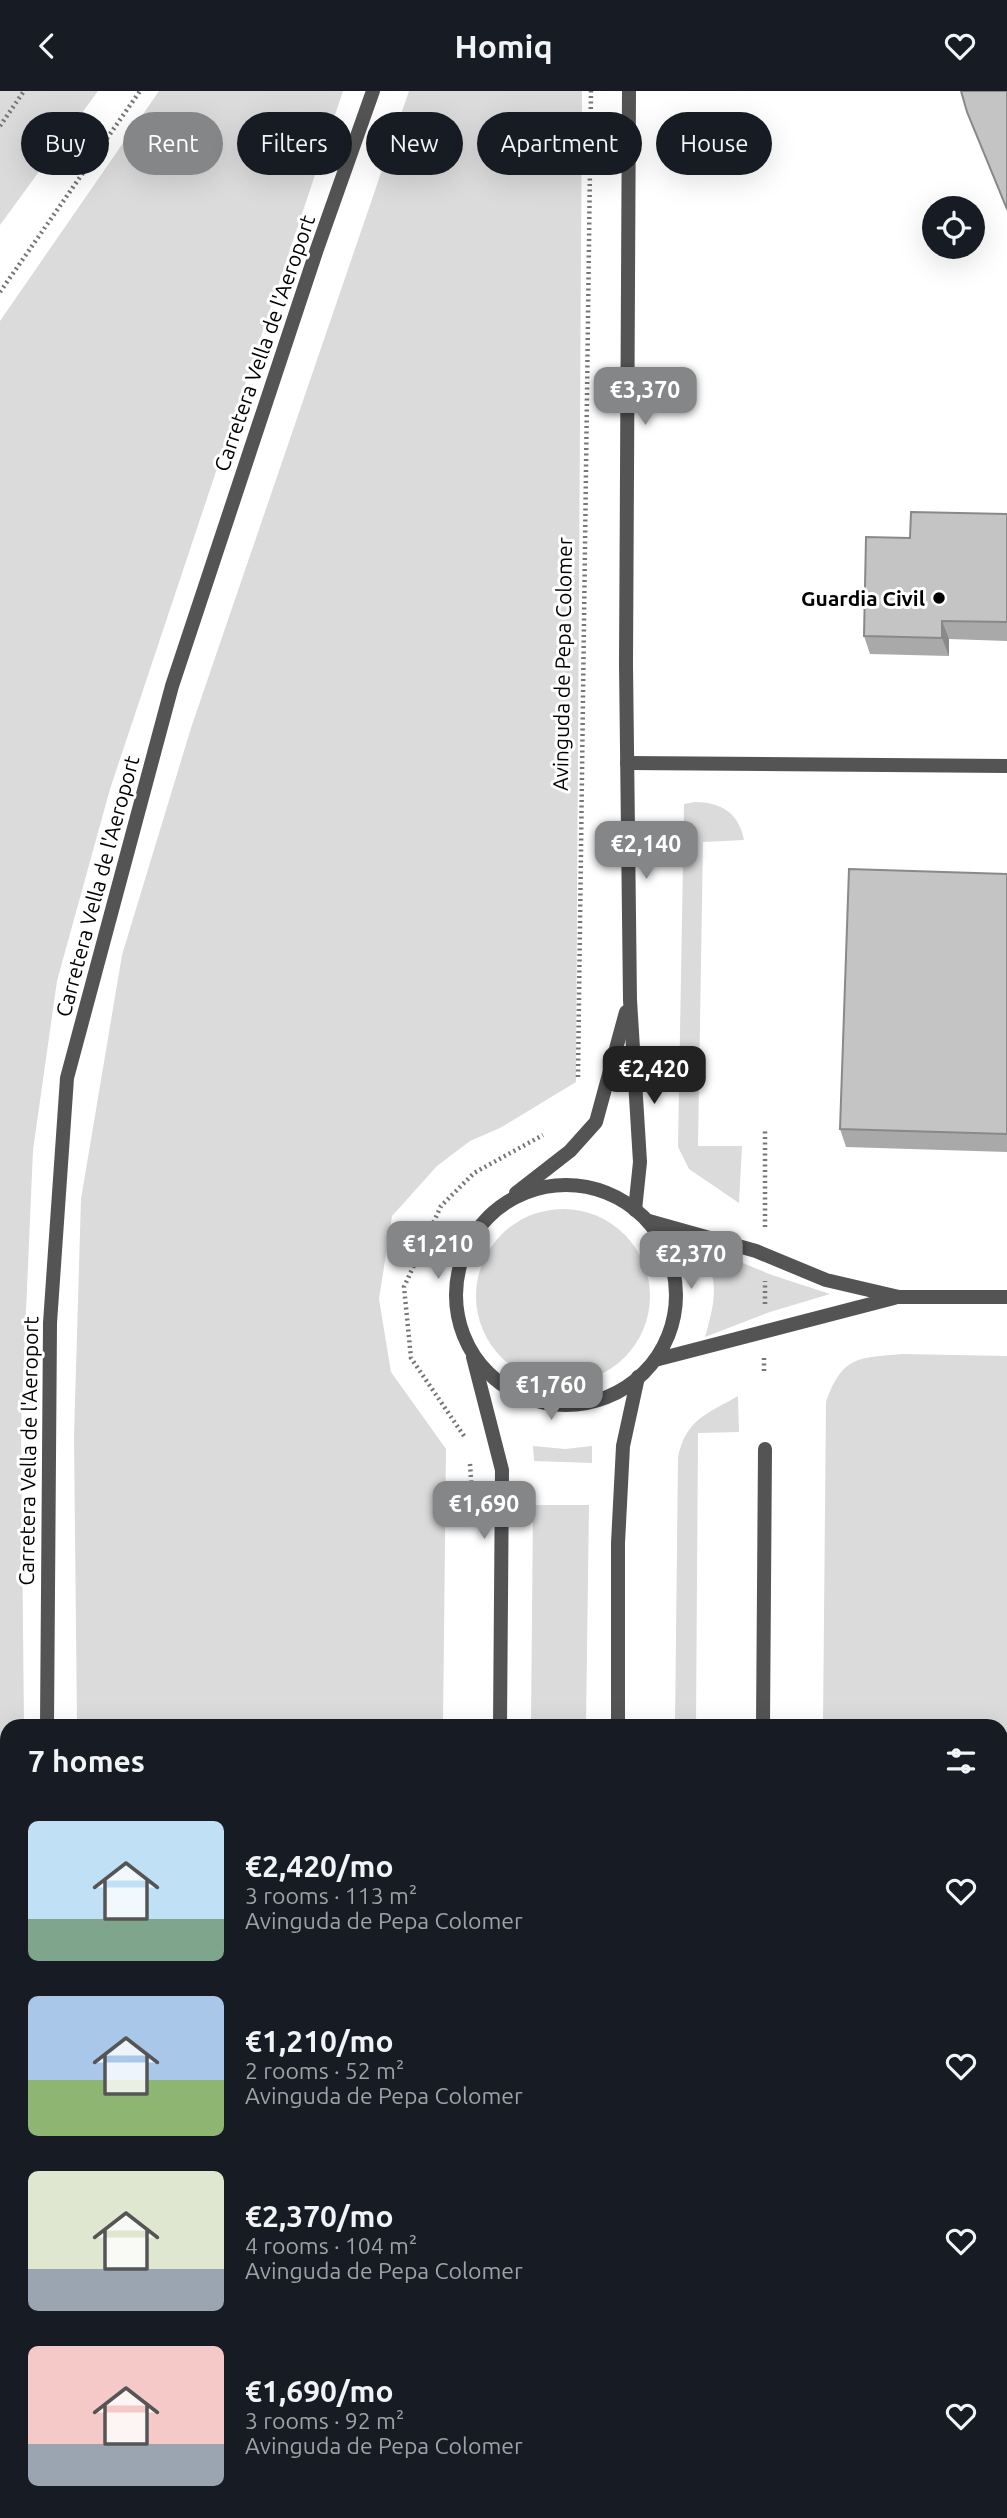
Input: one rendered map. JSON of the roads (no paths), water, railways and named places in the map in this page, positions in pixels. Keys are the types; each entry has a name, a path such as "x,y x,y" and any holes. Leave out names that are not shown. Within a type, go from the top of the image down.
{"street":[{"name":"Carretera Vella de l'Aeroport","path":"47,1719 50,1322 67,1078 172,686 317,249 373,91"},
{"path":"629,91 627,763 630,1000 640,1163 635,1210"},
{"path":"627,763 1007,766"},
{"path":"500,1719 502,1469 472,1356 456,1310 456,1282 461,1257 488,1215 569,1151 596,1122 630,1000"},
{"path":"472,1356 507,1390 534,1402 565,1406 604,1400 627,1388 656,1360 672,1327 675,1275 661,1238 649,1221 619,1197 584,1185 549,1185 513,1197 488,1215"},
{"path":"649,1221 756,1251 826,1280 899,1297 1007,1297"},
{"path":"656,1360 899,1297"},
{"path":"618,1719 618,1543 623,1446 639,1377"},
{"path":"763,1719 765,1448"}],"place":[{"name":"Guardia Civil","path":"939,598"}]}
